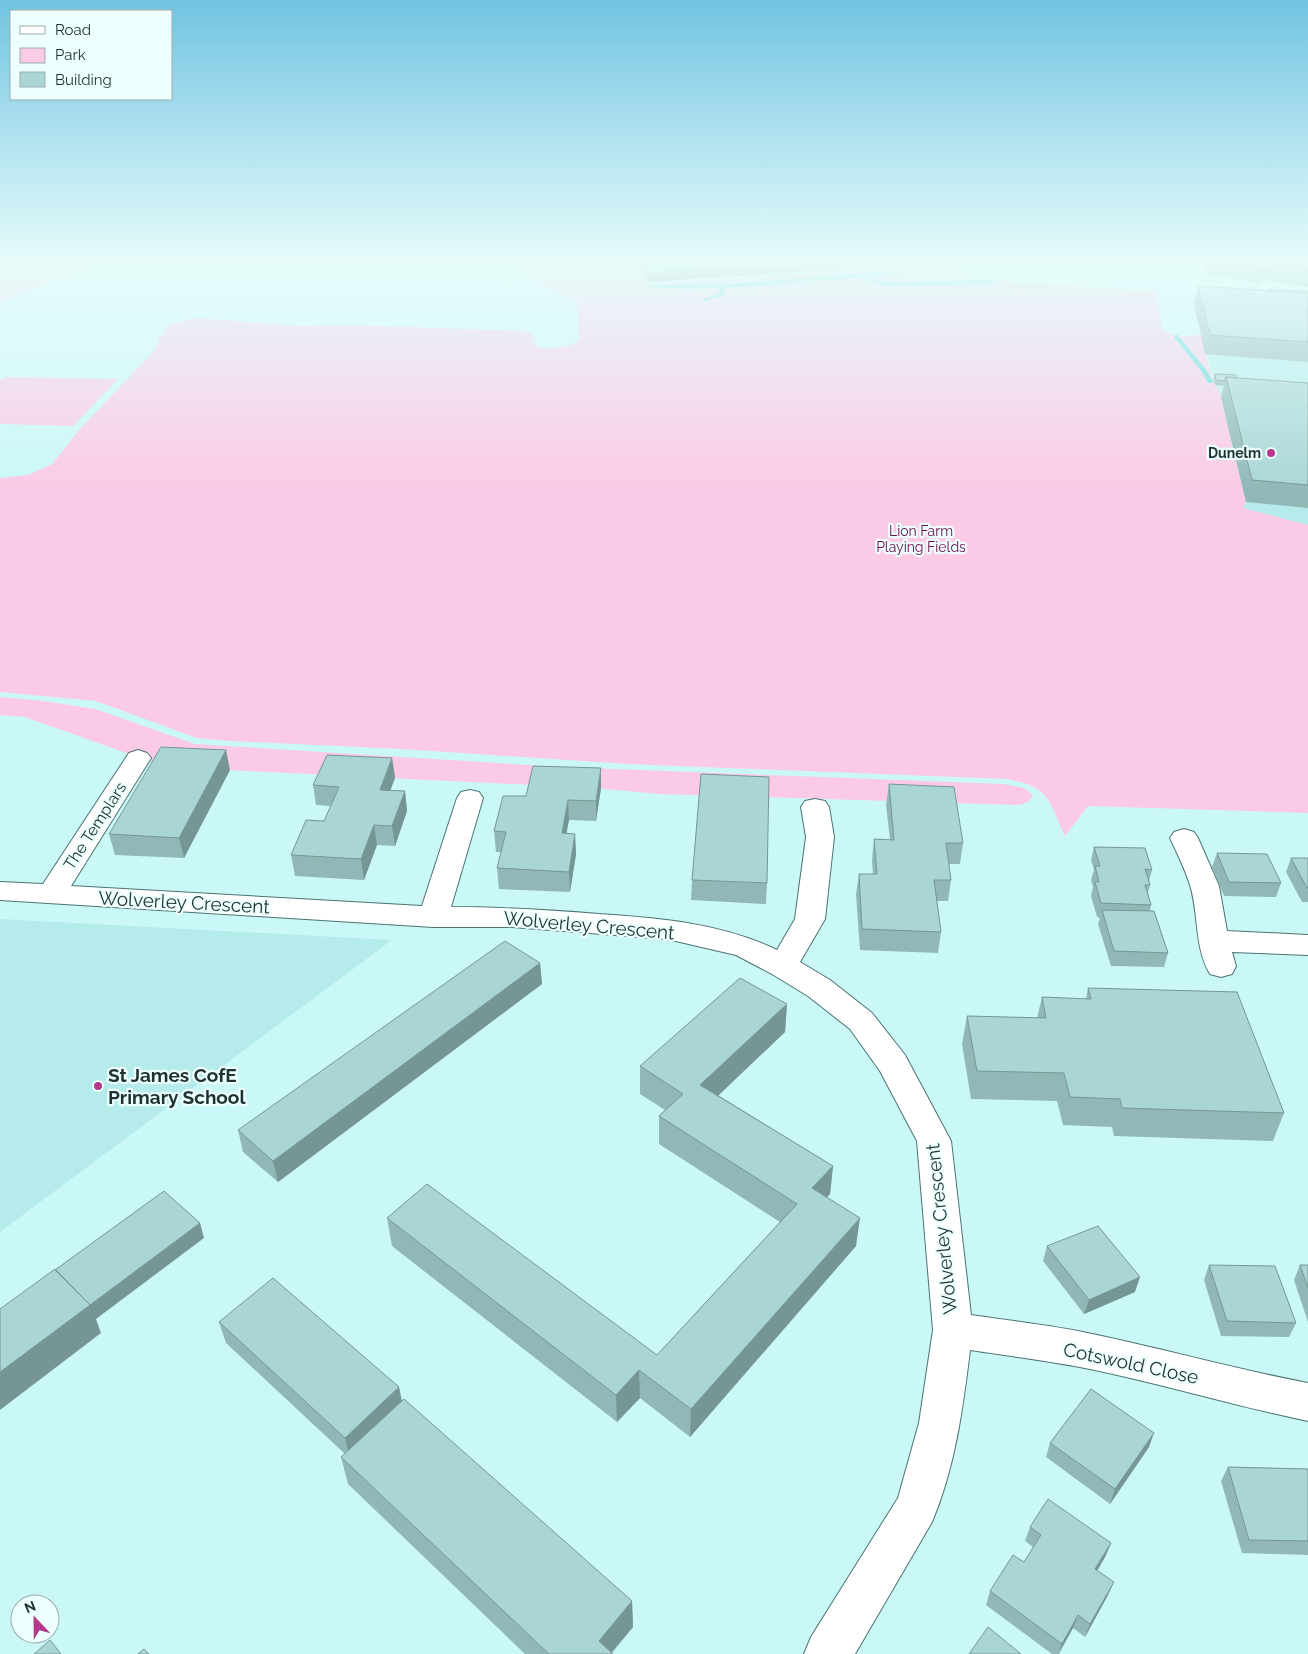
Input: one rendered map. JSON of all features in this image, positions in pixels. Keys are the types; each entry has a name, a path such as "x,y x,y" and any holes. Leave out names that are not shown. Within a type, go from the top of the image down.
{"street":[{"name":"The Templars","path":"51,894 138,758"},
{"path":"433,917 470,798"},
{"path":"782,966 810,919 820,837 815,807"},
{"path":"1184,838 1205,886 1215,944 1308,945"},
{"name":"Wolverley Crescent","path":"0,891 433,917 512,917 667,929 745,947 819,988 860,1022 893,1064 934,1141 953,1330 940,1423 917,1507 828,1654"},
{"name":"Cotswold Close","path":"953,1330 1089,1351 1179,1371 1247,1390 1308,1402"}],"shaded area":[{"path":"1203,337 1308,337 1308,525 1243,508 1246,501"},
{"name":"St James CofE Primary School","path":"0,919 392,940 0,1232"}],"green space":[{"name":"Lion Farm Playing Fields","path":"158,337 532,337 533,342 539,348 570,345 579,340 579,337 1202,337 1211,375 1221,397 1246,502 1243,508 1308,525 1308,813 1088,806 1065,836 1051,804 1040,791 1021,782 1006,779 628,764 402,749 230,741 197,738 96,701 0,692 0,478 28,475 52,464 79,430 154,351 159,342"},
{"path":"5,377 118,379 73,426 0,424 0,381"},
{"path":"0,697 44,701 95,709 195,744 560,767 1003,784 1024,788 1033,795 1029,801 1021,805 660,794 594,788 166,767 25,717 0,715"}],"building":[{"path":"1241,337 1308,337 1308,342"},
{"path":"1215,374 1236,375 1236,378 1226,377 1225,381 1216,380"},
{"name":"Dunelm","path":"1226,377 1308,383 1308,485 1252,480"},
{"path":"161,747 226,750 179,838 109,834"},
{"path":"327,755 392,758 380,790 405,791 392,826 374,825 361,859 291,855 306,820 324,821 339,787 313,785"},
{"path":"533,766 601,768 596,801 568,800 562,833 575,834 569,872 497,868 506,832 494,831 503,796 526,796"},
{"path":"701,774 769,777 767,883 692,880"},
{"path":"889,784 954,787 963,843 946,843 951,880 934,880 941,932 862,929 859,874 877,874 874,839 894,840"},
{"path":"1094,847 1145,848 1152,870 1145,869 1150,885 1145,885 1151,905 1101,903 1095,882 1099,882 1095,866 1100,866"},
{"path":"1217,853 1267,854 1281,883 1229,882"},
{"path":"1291,858 1308,858 1308,888 1307,888"},
{"path":"1102,910 1154,911 1168,953 1114,951"},
{"path":"505,941 540,963 273,1161 238,1130"},
{"path":"740,978 787,1004 700,1085 833,1166 812,1188 860,1218 691,1409 639,1370 616,1395 387,1218 427,1184 657,1355 797,1204 659,1116 683,1094 640,1066"},
{"path":"1088,988 1237,992 1284,1113 1122,1108 1120,1099 1070,1097 1064,1073 977,1071 967,1016 1046,1018 1042,997 1091,999"},
{"path":"164,1191 200,1223 90,1305 55,1270"},
{"path":"1098,1226 1140,1277 1089,1300 1047,1246"},
{"path":"1209,1265 1275,1266 1296,1323 1227,1321"},
{"path":"1300,1265 1308,1265 1308,1288"},
{"path":"55,1269 90,1305 0,1372 0,1309"},
{"path":"273,1278 399,1387 345,1438 219,1322"},
{"path":"1091,1389 1154,1433 1115,1489 1050,1443"},
{"path":"404,1399 632,1601 599,1641 613,1654 549,1654 341,1457"},
{"path":"1228,1467 1308,1469 1308,1541 1249,1540"},
{"path":"1048,1499 1111,1543 1095,1569 1114,1582 1090,1624 1078,1615 1062,1644 990,1591 1013,1555 1024,1562 1041,1535 1030,1527"},
{"path":"988,1627 1021,1654 969,1654"},
{"path":"45,1644 53,1644 61,1654 34,1654"},
{"path":"144,1649 149,1654 138,1654"}],"waterway":[{"path":"1177,337 1205,372 1210,382"}],"place":[{"name":"Dunelm","path":"1271,453"},
{"name":"St James CofE Primary School","path":"98,1086"}]}
